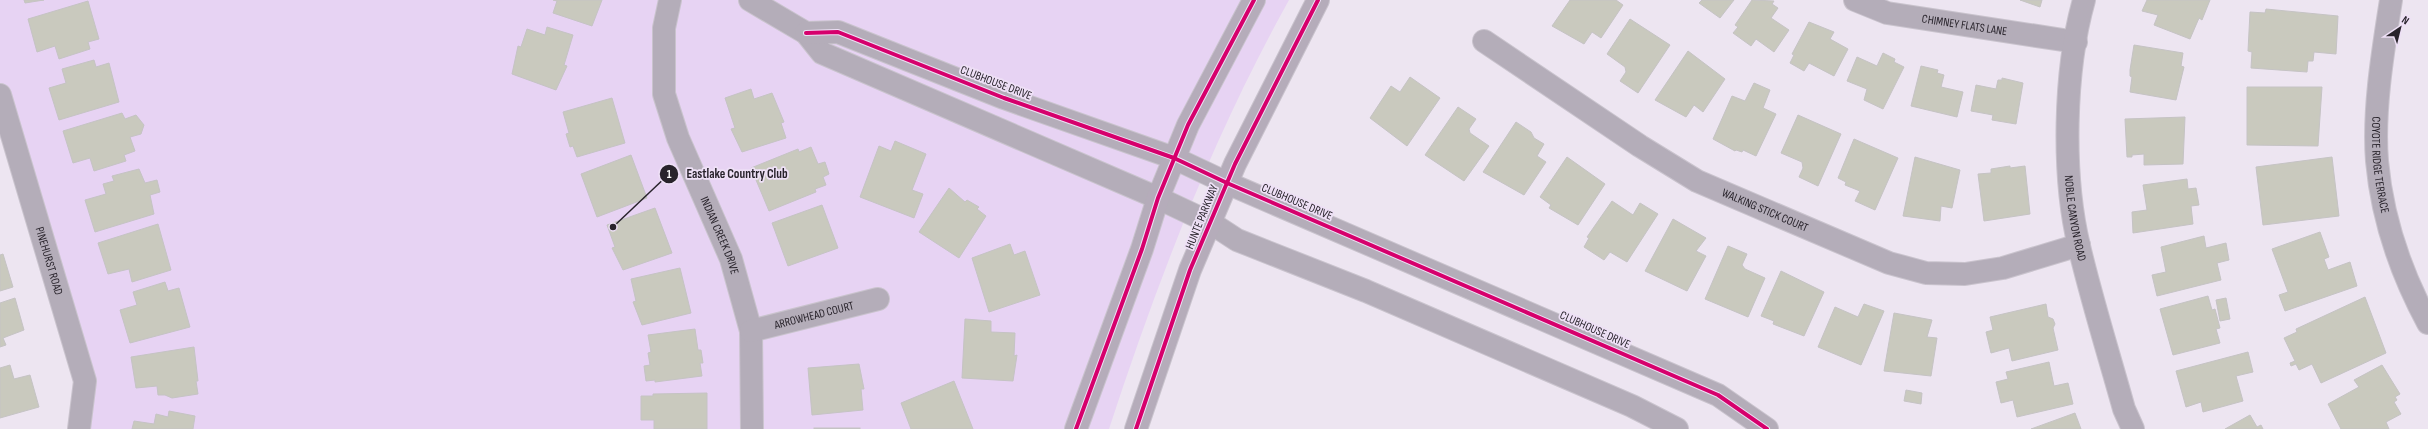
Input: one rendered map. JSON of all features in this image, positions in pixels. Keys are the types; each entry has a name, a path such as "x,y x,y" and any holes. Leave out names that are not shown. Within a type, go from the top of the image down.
{"main road":[{"path":"1076,429 1142,249 1158,198 1174,158 1188,125 1254,0"},
{"name":"HUNTE PARKWAY","path":"1136,429 1190,270 1211,223 1226,183 1318,0"}],"street":[{"name":"INDIAN CREEK DRIVE","path":"670,0 664,28 664,94 678,138 730,259 751,331 752,429"},
{"path":"750,0 806,33 822,53 1158,198 1211,223 1237,240 1366,291 1632,406 1677,429"},
{"name":"NOBLE CANYON ROAD","path":"2084,0 2076,42 2069,108 2069,164 2079,245 2124,410 2133,429"},
{"name":"COYOTE RIDGE TERRACE","path":"2391,0 2378,103 2377,160 2386,216 2409,286 2428,323"},
{"name":"CHIMNEY FLATS LANE","path":"1859,1 1887,13 2076,42"},
{"name":"CLUBHOUSE DRIVE","path":"806,33 838,32 1004,98 1174,158 1226,183 1718,395 1767,429"},
{"name":"WALKING STICK COURT","path":"1484,40 1640,146 1697,181 1888,263 1926,273 1965,274 2004,268 2079,245"},
{"name":"PINEHURST ROAD","path":"0,95 85,381 79,429"},
{"name":"ARROWHEAD COURT","path":"751,331 878,299"}],"shaded area":[{"path":"0,0 1289,0 1261,51 1211,157 1188,210 1127,374 1109,429 85,429 86,425 0,91"}],"building":[{"path":"24,0 44,0 25,3"},
{"path":"553,0 602,0 592,26 553,13 557,1"},
{"path":"1570,0 1616,0 1623,5 1601,38 1592,32 1584,44 1552,26"},
{"path":"1702,0 1734,0 1720,18 1699,3"},
{"path":"1752,0 1774,1 1772,4 1778,8 1771,18 1789,30 1774,52 1756,39 1751,46 1733,33 1738,27 1735,25"},
{"path":"2020,0 2042,0 2040,7"},
{"path":"2147,0 2210,0 2202,20 2199,18 2190,39 2154,25 2158,15 2142,11"},
{"path":"88,1 99,39 88,42 90,49 59,59 55,46 37,52 28,19"},
{"path":"2266,9 2338,16 2336,54 2314,52 2313,61 2308,61 2307,72 2251,68 2252,52 2248,51 2250,12 2265,13"},
{"path":"1630,19 1670,45 1638,93 1620,81 1626,72 1625,67 1607,54"},
{"path":"1809,22 1834,32 1830,39 1848,49 1834,76 1809,63 1804,71 1790,63 1794,55 1792,54"},
{"path":"547,27 573,35 564,65 567,66 556,90 512,74 518,46 521,47 527,29 545,35"},
{"path":"2134,45 2183,53 2181,66 2184,67 2176,100 2130,92 2132,77 2130,76 2130,70"},
{"path":"1688,51 1725,79 1703,112 1694,105 1686,117 1655,100"},
{"path":"1883,53 1895,59 1894,62 1904,67 1883,109 1864,100 1867,89 1847,81 1857,57 1877,66"},
{"path":"94,60 96,67 109,63 119,102 59,120 49,88 66,83 62,69"},
{"path":"1921,66 1938,70 1937,73 1944,75 1941,87 1963,92 1957,117 1911,106"},
{"path":"1410,77 1440,98 1407,146 1370,118 1391,86 1400,92"},
{"path":"2002,78 2023,83 2016,124 1992,120 1993,115 1971,111 1976,85 1996,89 1998,80 2002,80"},
{"path":"1754,83 1770,90 1763,108 1776,114 1756,156 1743,150 1742,152 1735,151 1713,139 1732,96 1745,101"},
{"path":"2247,87 2322,87 2318,146 2247,145"},
{"path":"751,89 754,99 772,93 784,122 781,123 786,138 742,152 731,129 735,128 725,98"},
{"path":"612,98 625,143 577,157 573,146 570,147 566,134 569,133 563,112"},
{"path":"1458,107 1476,119 1469,129 1470,133 1489,146 1464,181 1425,155"},
{"path":"122,113 125,119 136,115 144,125 141,134 130,137 135,151 124,155 126,161 94,171 90,158 73,163 63,131"},
{"path":"1798,115 1841,134 1818,186 1799,177 1803,168 1802,162 1781,153"},
{"path":"2185,117 2183,164 2144,165 2144,154 2127,157 2125,119"},
{"path":"1516,122 1531,132 1534,138 1544,144 1537,156 1546,162 1524,195 1483,172"},
{"path":"1854,139 1898,158 1875,210 1855,201 1860,191 1845,185 1846,182 1838,178"},
{"path":"895,141 926,154 912,190 923,194 914,218 860,197 879,146 891,151"},
{"path":"811,147 818,164 825,162 829,174 823,177 826,185 815,189 816,192 769,211 751,168 798,149 799,152"},
{"path":"631,155 647,198 597,217 581,174"},
{"path":"1567,157 1605,184 1578,225 1549,208 1551,205 1540,197"},
{"path":"1915,157 1960,170 1952,208 1941,206 1940,221 1903,216"},
{"path":"2332,157 2339,216 2263,225 2256,167"},
{"path":"2010,166 2010,168 2025,166 2030,214 1984,221 1978,174 1991,173 1991,169"},
{"path":"139,169 145,183 157,180 160,192 150,195 154,214 95,232 85,200 106,194 103,184 114,181 112,176"},
{"path":"2187,179 2188,189 2196,188 2199,205 2191,206 2193,224 2133,233 2132,212 2147,210 2143,185"},
{"path":"949,188 965,202 967,200 979,207 977,209 986,216 959,258 919,232"},
{"path":"1612,201 1633,215 1640,203 1658,214 1627,262 1610,252 1604,260 1584,247 1589,238 1587,237"},
{"path":"822,205 838,248 788,266 772,223"},
{"path":"655,208 672,253 623,270 612,248 615,247 607,225"},
{"path":"1673,219 1706,238 1696,251 1706,256 1687,291 1645,271"},
{"path":"158,224 171,270 132,282 129,269 108,274 98,243"},
{"path":"2320,232 2329,257 2324,259 2328,270 2350,262 2357,286 2285,311 2279,295 2288,292 2272,249"},
{"path":"2204,236 2206,248 2226,243 2229,260 2217,263 2221,280 2157,296 2152,275 2166,272 2161,247"},
{"path":"1010,244 1014,255 1025,251 1040,295 989,312 972,258"},
{"path":"1728,246 1747,254 1742,265 1745,269 1765,278 1748,317 1705,299"},
{"path":"3,254 13,287 0,291 0,255"},
{"path":"680,268 691,313 642,325 633,302 636,301 631,279"},
{"path":"1781,271 1824,292 1804,336 1773,324 1774,321 1761,316"},
{"path":"165,282 168,291 179,288 190,327 130,343 120,310 137,305 133,292"},
{"path":"2208,296 2212,310 2215,309 2220,328 2216,329 2220,343 2173,355 2160,309"},
{"path":"2365,297 2386,353 2321,383 2312,364 2299,370 2296,364 2291,366 2290,363 2295,361 2284,338 2297,332 2296,329"},
{"path":"15,298 24,330 3,338 6,345 0,347 0,303"},
{"path":"2226,298 2230,319 2220,321 2216,300"},
{"path":"1864,304 1884,311 1861,365 1818,347 1835,307 1858,317"},
{"path":"2046,304 2048,317 2053,319 2055,324 2053,328 2058,350 2012,361 2009,348 1991,353 1986,332 1993,330 1990,317"},
{"path":"1894,313 1932,320 1927,337 1937,338 1931,376 1884,371"},
{"path":"965,319 991,321 991,332 1015,333 1014,356 1017,355 1013,381 962,378"},
{"path":"695,329 698,350 701,350 703,363 700,363 702,376 655,382 655,380 646,381 644,366 650,365 648,353 651,352 648,335"},
{"path":"194,347 198,394 172,398 165,395 158,395 157,386 136,388 131,357"},
{"path":"2248,352 2253,372 2236,376 2243,401 2203,412 2201,402 2186,407 2176,371"},
{"path":"2049,362 2054,386 2068,383 2073,404 2017,417 2013,400 2001,403 1996,382 2008,379 2006,372"},
{"path":"859,364 864,389 861,389 863,410 812,415 808,368"},
{"path":"10,365 14,379 30,375 39,407 0,418 0,368"},
{"path":"2382,365 2400,394 2395,397 2397,400 2394,402 2401,414 2386,422 2389,429 2341,429 2328,404 2359,387 2354,380"},
{"path":"954,381 973,429 911,429 901,403"},
{"path":"1906,390 1922,393 1921,404 1904,401"},
{"path":"707,393 707,429 654,429 654,420 641,420 641,396 653,396 653,394"},
{"path":"169,411 195,416 193,429 132,429 134,421 154,424 156,414 168,417"},
{"path":"2075,413 2081,429 2031,429"},
{"path":"2250,415 2257,427 2261,425 2263,429 2225,429"},
{"path":"860,428 860,429 814,429"}],"cycle path":[{"path":"1076,429 1142,249 1158,198 1188,125 1254,0"},
{"path":"1136,429 1190,270 1235,164 1318,0"},
{"path":"806,33 838,32 1004,98 1174,158 1227,183 1718,395 1767,429"}],"place":[{"name":"Eastlake Country Club","path":"613,227"}]}
